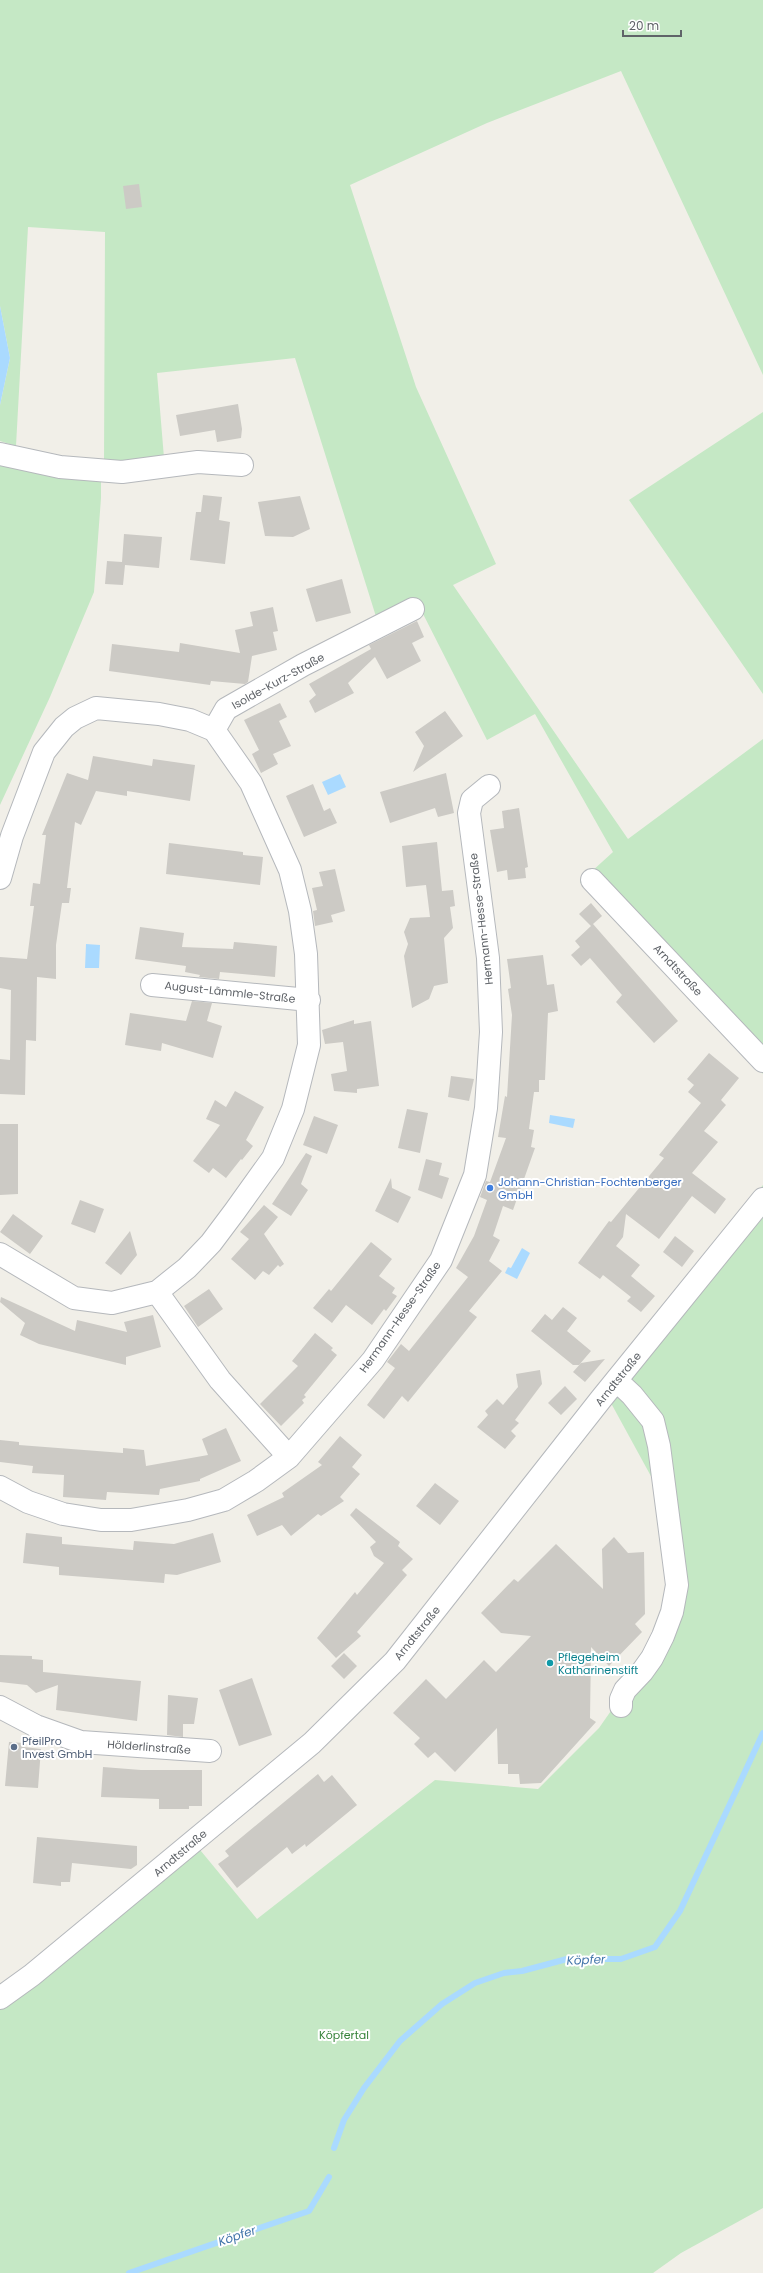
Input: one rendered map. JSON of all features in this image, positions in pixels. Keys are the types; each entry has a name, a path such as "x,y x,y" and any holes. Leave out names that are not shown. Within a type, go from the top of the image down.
{"street":[{"path":"0,454 60,467 122,472 198,462 242,465"},
{"name":"Isolde-Kurz-Straße","path":"214,730 226,709 303,666 413,609"},
{"path":"0,878 12,836 44,752 64,727 75,718 96,708 190,720 214,730"},
{"name":"August-Lämmle-Straße","path":"0,1254 74,1298 112,1303 157,1292 187,1268 211,1243 273,1158 293,1109 309,1045 306,954 300,911 290,870 251,783 214,730"},
{"name":"Hermann-Hesse-Straße","path":"0,1487 28,1502 63,1514 101,1520 131,1520 188,1510 224,1500 256,1481 288,1457 373,1360 441,1260 475,1175 486,1108 491,1032 488,958 469,813 472,800 489,786"},
{"name":"Arndtstraße","path":"592,880 763,1061"},
{"name":"August-Lämmle-Straße","path":"152,985 308,1000"},
{"name":"Arndtstraße","path":"0,1998 32,1975 312,1743 395,1661 763,1199"},
{"path":"157,1292 220,1380 288,1457"},
{"path":"617,1381 632,1395 653,1421 659,1446 677,1585 672,1612 663,1636 652,1658 625,1690 621,1699 621,1706"},
{"name":"Hölderlinstraße","path":"0,1707 36,1726 81,1742 210,1751"}],"green space":[{"path":"0,0 763,0 763,375 621,71 487,123 350,185 416,387 496,564 453,585 628,839 763,739 763,1074 580,882 613,852 535,714 487,740 417,602 378,623 295,358 157,373 164,458 104,462 105,232 28,227 16,446 0,441 0,405 10,358 0,306"},
{"path":"763,412 763,694 629,500"},
{"path":"0,458 101,481 101,498 94,592 50,697 0,805"},
{"name":"Köpfertal","path":"763,1185 763,2208 681,2253 653,2273 0,2273 0,2009 196,1845 257,1919 435,1780 538,1789 599,1728 643,1665 675,1603 670,1511 600,1383"}],"water":[{"path":"0,306 10,358 0,405"},
{"path":"340,774 346,787 328,795 322,782"},
{"path":"86,944 100,945 99,968 85,968"},
{"path":"550,1115 575,1119 573,1128 549,1123"},
{"path":"522,1248 530,1253 517,1279 505,1273 508,1267 511,1268"}],"building":[{"path":"139,184 142,207 126,209 123,186"},
{"path":"238,404 242,429 241,438 217,442 215,430 180,436 176,415"},
{"path":"203,495 222,497 219,520 230,522 225,564 190,560 196,512 201,512"},
{"path":"300,496 310,529 293,537 265,536 258,502"},
{"path":"124,534 162,537 159,568 125,565 123,585 105,584 107,561 122,562"},
{"path":"342,579 351,613 316,622 306,589"},
{"path":"273,607 278,631 273,632 277,650 252,656 248,682 245,684 211,681 210,685 109,671 112,644 179,652 180,643 240,653 235,630 253,626 250,612"},
{"path":"417,621 424,637 412,643 421,661 387,679 375,657 348,683 354,693 315,713 309,701 316,695 309,684 371,649 369,645"},
{"path":"280,703 287,717 279,721 291,746 273,754 278,764 261,773 252,754 259,750 244,720"},
{"path":"445,711 463,736 413,772 424,746 415,732"},
{"path":"93,756 152,766 153,759 195,765 190,801 127,791 127,796 96,791 81,825 75,822 67,888 71,888 69,903 62,903 56,945 56,979 37,977 36,1041 26,1040 25,1095 0,1094 0,1059 10,1060 11,990 0,988 0,957 27,959 34,906 30,906 33,883 40,884 46,835 42,835 67,773 88,780"},
{"path":"446,773 454,813 438,817 435,808 390,823 380,792"},
{"path":"313,784 324,811 330,808 337,823 304,837 286,796"},
{"path":"519,808 528,867 525,868 526,878 508,880 507,870 497,872 490,830 504,828 502,811"},
{"path":"437,842 442,891 453,890 455,906 450,907 453,928 444,938 448,983 434,986 429,999 412,1008 404,956 408,944 404,932 410,918 430,917 426,885 406,887 402,846"},
{"path":"169,843 243,852 243,855 263,857 260,885 166,874"},
{"path":"335,869 345,911 331,915 333,922 315,926 313,911 317,910 312,888 323,886 319,872"},
{"path":"591,903 602,916 593,924 678,1021 654,1043 616,1002 622,995 590,958 581,966 571,955 580,947 575,941 591,926 579,914"},
{"path":"140,927 184,933 182,947 233,949 234,942 277,946 275,977 220,972 219,979 199,977 200,975 185,972 186,966 135,959"},
{"path":"543,955 547,985 554,984 558,1011 548,1013 545,1080 539,1080 539,1092 534,1092 529,1129 534,1130 531,1147 535,1148 513,1210 503,1206 493,1236 500,1240 489,1261 502,1271 469,1311 477,1317 408,1402 402,1396 384,1419 367,1405 395,1368 387,1362 401,1344 409,1351 468,1277 456,1268 474,1236 487,1200 480,1197 486,1181 490,1182 506,1138 498,1137 505,1096 507,1097 512,1015 508,989 511,988 507,959"},
{"path":"192,1001 212,1003 207,1021 222,1026 213,1058 162,1043 161,1051 125,1045 130,1013 186,1021"},
{"path":"354,1020 354,1024 371,1021 379,1086 357,1089 357,1093 334,1091 331,1074 347,1071 343,1042 325,1044 322,1030"},
{"path":"709,1053 739,1078 721,1100 726,1105 704,1131 718,1142 692,1173 726,1199 715,1214 692,1196 659,1239 626,1214 623,1237 616,1246 640,1265 631,1276 655,1296 641,1312 627,1301 631,1297 603,1275 600,1279 578,1263 609,1221 611,1222 664,1158 659,1155 701,1103 688,1092 694,1085 687,1079"},
{"path":"451,1076 474,1079 469,1101 448,1097"},
{"path":"235,1091 264,1107 246,1140 253,1146 226,1178 213,1168 209,1173 193,1161 220,1125 206,1119 215,1100 226,1107"},
{"path":"407,1109 428,1113 420,1153 398,1148"},
{"path":"314,1116 338,1125 327,1154 303,1145"},
{"path":"0,1124 18,1124 18,1194 0,1195"},
{"path":"306,1153 312,1156 301,1184 308,1190 291,1216 272,1204"},
{"path":"426,1159 442,1163 439,1175 449,1178 442,1199 418,1190"},
{"path":"391,1178 392,1188 411,1197 398,1223 375,1211"},
{"path":"80,1200 104,1209 95,1233 71,1224"},
{"path":"264,1205 278,1217 264,1234 284,1264 280,1267 278,1265 269,1275 263,1271 255,1280 231,1259 249,1239 240,1232"},
{"path":"13,1214 43,1236 30,1254 0,1232"},
{"path":"130,1231 137,1255 121,1275 105,1263"},
{"path":"675,1236 694,1251 682,1267 663,1252"},
{"path":"371,1242 392,1259 379,1276 395,1288 392,1293 397,1296 386,1311 384,1309 372,1325 346,1305 332,1323 313,1308 329,1289 331,1291"},
{"path":"209,1289 223,1309 198,1327 184,1306"},
{"path":"1,1297 75,1331 77,1320 127,1332 124,1322 153,1315 161,1347 126,1357 126,1365 39,1344 20,1335 25,1323 0,1302"},
{"path":"563,1307 577,1318 567,1331 591,1351 579,1365 573,1365 531,1331 545,1314 552,1320"},
{"path":"315,1333 333,1348 331,1350 337,1355 304,1395 306,1397 302,1400 304,1403 281,1426 260,1404 298,1366 292,1361"},
{"path":"605,1359 585,1382 573,1372 581,1363"},
{"path":"540,1370 542,1384 515,1420 519,1423 511,1431 516,1436 505,1449 477,1427 488,1415 485,1411 497,1399 503,1405 518,1387 516,1374"},
{"path":"565,1386 577,1399 561,1415 548,1403"},
{"path":"226,1428 241,1461 200,1479 200,1481 160,1489 159,1495 107,1492 106,1500 63,1497 64,1475 32,1473 33,1466 0,1462 0,1440 19,1442 19,1445 123,1453 123,1448 144,1450 146,1466 208,1455 202,1439"},
{"path":"340,1436 362,1455 352,1467 360,1474 340,1497 344,1501 321,1516 318,1514 291,1536 282,1525 257,1536 247,1515 284,1497 282,1493 322,1465 318,1462"},
{"path":"435,1483 459,1501 440,1525 416,1506"},
{"path":"356,1508 400,1542 398,1546 413,1559 402,1570 407,1575 357,1632 361,1636 336,1658 317,1638 355,1592 357,1595 384,1563 374,1556 370,1547 376,1542 350,1515"},
{"path":"26,1533 62,1537 62,1544 133,1550 134,1541 174,1544 213,1533 221,1562 177,1575 165,1574 164,1583 59,1575 59,1567 23,1563"},
{"name":"Pflegeheim Katharinenstift","path":"614,1537 628,1553 644,1552 645,1614 635,1624 642,1632 609,1666 591,1647 590,1718 596,1722 541,1783 520,1784 519,1774 508,1774 508,1764 498,1764 497,1728 455,1772 435,1752 428,1758 414,1744 420,1738 393,1713 426,1679 446,1699 484,1660 496,1672 531,1636 501,1633 481,1613 514,1579 518,1582 556,1544 603,1589 602,1549"},
{"path":"344,1653 357,1666 344,1679 331,1666"},
{"path":"0,1655 32,1656 32,1659 43,1660 43,1672 141,1681 137,1721 56,1710 58,1685 36,1693 27,1685 0,1682"},
{"path":"252,1678 272,1735 239,1746 219,1690"},
{"path":"168,1695 198,1698 194,1724 183,1724 183,1737 167,1735"},
{"path":"9,1742 24,1743 24,1747 41,1749 38,1788 5,1786"},
{"path":"103,1767 141,1770 202,1770 202,1806 189,1806 189,1809 159,1809 159,1799 101,1797"},
{"path":"318,1774 324,1782 332,1775 357,1805 306,1847 305,1844 292,1854 287,1847 237,1888 218,1864 229,1856 225,1851"},
{"path":"37,1837 137,1846 137,1865 131,1869 72,1863 70,1882 61,1882 61,1886 33,1883"}],"waterway":[{"name":"Köpfer","path":"334,2148 344,2120 364,2088 400,2041 442,2004 475,1983 504,1973 522,1971 567,1959 621,1959 655,1947 680,1911 763,1733"},
{"name":"Köpfer","path":"129,2273 309,2211 329,2177"}],"place":[{"name":"Johann-Christian-Fochtenberger GmbH","path":"490,1188"},
{"name":"Pflegeheim Katharinenstift","path":"550,1663"},
{"name":"PfeilPro Invest GmbH","path":"14,1747"}]}
